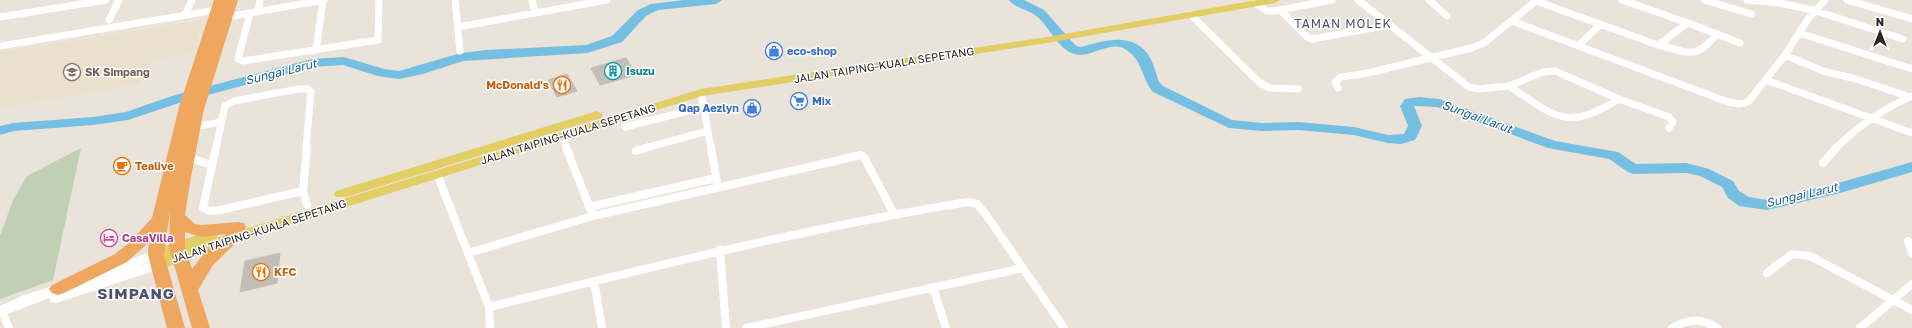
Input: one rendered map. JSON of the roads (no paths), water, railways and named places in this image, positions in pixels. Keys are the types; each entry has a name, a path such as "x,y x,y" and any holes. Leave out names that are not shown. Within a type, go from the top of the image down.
{"highway":[{"path":"176,328 157,260 160,220 221,9 232,0"},
{"path":"192,106 194,128 187,157 177,217 179,251 201,328"},
{"path":"177,217 190,228 202,231 235,232"},
{"path":"58,289 121,258 135,248 160,220"},
{"path":"190,289 204,261 235,232"}],"main road":[{"name":"JALAN TAIPING-KUALA SEPETANG","path":"1070,32 1226,0"},
{"name":"JALAN TAIPING-KUALA SEPETANG","path":"235,232 437,174 700,93 1044,36 1191,15 1275,0"},
{"name":"JALAN TAIPING-KUALA SEPETANG","path":"3,310 30,306 307,205 698,86 764,74 1044,36"},
{"name":"JALAN TAIPING-KUALA SEPETANG","path":"3,310 58,289 157,260"}],"street":[{"path":"0,17 106,0"},
{"path":"109,20 119,0"},
{"path":"185,15 192,0"},
{"path":"260,0 238,59 251,62 378,40 379,0"},
{"path":"0,46 221,9 254,13 324,0 316,50"},
{"path":"455,0 460,51"},
{"path":"532,0 535,13"},
{"path":"458,27 606,0"},
{"path":"1255,4 1267,11 1332,0"},
{"path":"1358,0 1469,87 1480,89 1509,86 1543,72 1555,71 1619,99 1669,117 1673,122 1669,128"},
{"path":"1429,0 1447,16"},
{"path":"1338,88 1334,82 1340,77 1368,73 1471,48 1484,43 1536,0 1600,25 1658,45 1685,52 1695,52 1703,48 1718,34"},
{"path":"1622,0 1688,22 1740,43"},
{"path":"1704,0 1751,14"},
{"path":"1747,0 1780,3 1816,11 1903,39"},
{"path":"1512,21 1728,102 1739,104 1748,102 1785,55 1808,19 1825,0"},
{"path":"1847,0 1912,19"},
{"path":"1280,10 1307,37 1321,39 1390,25"},
{"path":"1191,15 1260,84 1270,88 1298,89"},
{"path":"1658,45 1688,22"},
{"path":"1578,46 1600,25"},
{"path":"1799,33 1912,69"},
{"path":"1785,55 1823,71 1856,79 1911,97"},
{"path":"1766,80 1912,133"},
{"path":"1509,86 1560,118 1571,120 1586,118 1602,111 1619,99"},
{"path":"303,190 220,210 209,211 203,208 225,106 234,101 299,89 308,89 311,92 303,190 307,205"},
{"path":"700,93 718,188"},
{"path":"1823,163 1844,138 1878,112 1911,97"},
{"path":"625,127 703,107"},
{"path":"194,128 222,122"},
{"path":"636,151 708,132"},
{"path":"562,136 593,216"},
{"path":"468,254 548,228 593,216 860,155 864,157 894,214"},
{"path":"187,157 212,165"},
{"path":"437,174 489,307 490,328"},
{"path":"589,207 716,178"},
{"path":"489,307 720,250 894,214 962,202 976,204 987,216 1064,328"},
{"path":"1908,241 1912,253"},
{"path":"720,250 726,328"},
{"path":"1767,273 1792,254 1810,256 1912,310"},
{"path":"746,328 1023,268"},
{"path":"594,281 602,328"},
{"path":"1860,328 1912,284"},
{"path":"933,287 946,328"},
{"path":"3,310 9,328"},
{"path":"1672,328 1688,319 1699,319 1717,328"}],"waterway":[{"name":"Sungai Larut","path":"0,131 13,127 93,121 128,116 177,99 312,63 344,61 383,73 399,75 418,71 461,57 486,54 587,49 617,39 642,13 655,7 716,0"},
{"name":"Sungai Larut","path":"1015,0 1040,13 1072,49 1081,51 1107,44 1119,43 1128,45 1142,55 1153,83 1158,89 1229,124 1262,127 1299,126 1354,131 1388,139 1401,140 1410,137 1415,126 1407,106 1410,102 1419,101 1439,103 1525,136 1553,145 1613,155 1633,169 1686,168 1704,172 1728,184 1733,194 1745,202 1767,205 1840,188 1912,167"}],"place":[{"name":"eco-shop","path":"774,51"},
{"name":"Isuzu","path":"613,71"},
{"name":"SK Simpang","path":"72,72"},
{"name":"McDonald's","path":"562,85"},
{"name":"Mix","path":"799,101"},
{"name":"Qap Aezlyn","path":"752,108"},
{"name":"Tealive","path":"122,166"},
{"name":"CasaVilla","path":"109,238"},
{"name":"KFC","path":"261,272"}],"district":[{"name":"TAMAN MOLEK","path":"1343,24"},
{"name":"SIMPANG","path":"136,294"}]}
